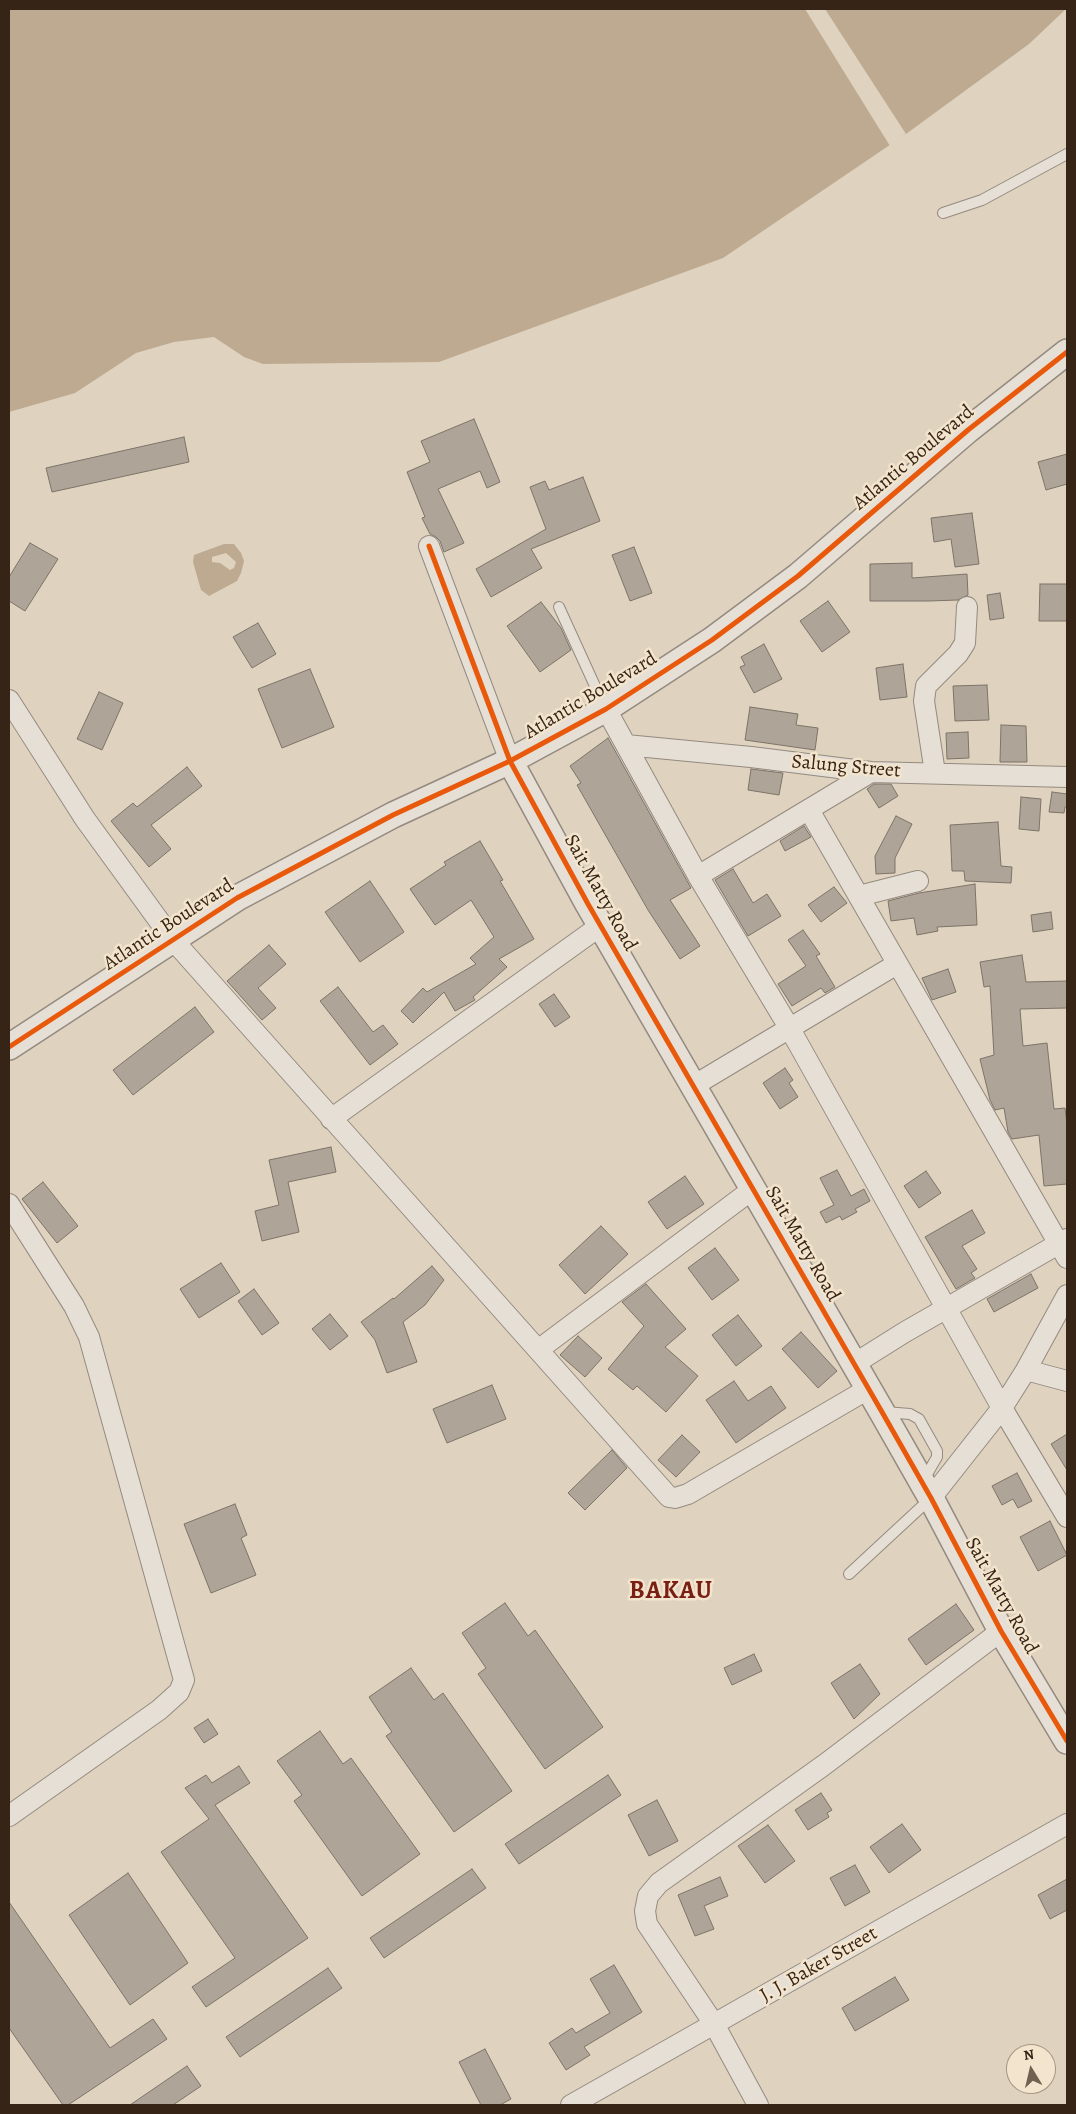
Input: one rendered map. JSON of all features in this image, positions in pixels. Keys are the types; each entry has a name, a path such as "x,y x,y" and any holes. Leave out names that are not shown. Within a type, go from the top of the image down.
{"street":[{"name":"Atlantic Boulevard","path":"9,1047 254,888 393,815 510,760 606,709 712,640 798,576 968,430 1067,352"},
{"path":"429,546 510,760"},
{"path":"935,773 924,700 926,686 958,654 965,642 967,607"},
{"path":"9,700 85,819 172,940 669,1497 675,1498 688,1494 868,1389"},
{"path":"606,709 698,876 790,1028 1002,1408 1067,1517"},
{"name":"Salung Street","path":"626,745 751,757 871,772 1067,777"},
{"name":"Sait Matty Road","path":"510,760 600,926 882,1412 1001,1631 1067,1741"},
{"path":"698,876 871,772"},
{"path":"809,810 897,964 1064,1247 905,1332 854,1364"},
{"path":"859,896 918,881"},
{"path":"331,1119 600,926"},
{"path":"693,1086 897,964"},
{"path":"538,1350 753,1189"},
{"path":"9,1204 74,1306 89,1337 184,1680 179,1692 159,1710 9,1816"},
{"path":"926,1490 1002,1408 1026,1370 1067,1295"},
{"path":"1026,1370 1067,1381"},
{"path":"758,2105 714,2024 647,1924 645,1911 648,1896 658,1883 824,1765 1001,1631"},
{"name":"J. J. Baker Street","path":"571,2105 1067,1824"}],"lane":[{"path":"943,213 982,200 1067,154"},
{"path":"559,607 606,709"},
{"path":"849,1574 926,1490"}],"shaded area":[{"path":"9,9 1066,9 1029,44 906,134 723,258 439,362 263,364 244,357 214,337 174,342 136,353 75,393 9,412"},
{"path":"224,544 234,544 244,561 237,581 209,596 201,590 193,562 194,555","holes":["226,553 236,562 234,568 230,570 220,563 212,562 212,557"]}],"pier":[{"path":"805,9 825,9 906,134 890,146"}],"building":[{"path":"474,419 500,482 487,488 480,471 438,489 464,543 444,552 440,541 430,534 422,518 425,517 407,472 430,462 421,441"},
{"path":"184,437 189,462 52,492 46,468"},
{"path":"1067,454 1067,484 1046,490 1038,462"},
{"path":"583,477 600,521 531,549 542,568 491,597 476,569 546,529 530,487 545,481 549,490"},
{"path":"972,513 979,564 955,567 951,539 934,542 931,518"},
{"path":"30,543 58,559 25,611 9,601 9,577"},
{"path":"634,547 652,593 630,601 612,555"},
{"path":"912,563 912,578 967,574 968,595 958,600 870,601 870,564"},
{"path":"1040,584 1067,584 1067,621 1039,621"},
{"path":"1000,593 1004,618 990,620 987,595"},
{"path":"828,601 850,632 822,652 800,621"},
{"path":"541,602 561,628 571,650 540,672 507,626"},
{"path":"258,623 276,654 252,668 233,637"},
{"path":"764,644 782,679 754,693 740,667 745,665 741,657"},
{"path":"903,664 907,697 880,700 876,668"},
{"path":"310,669 334,727 282,748 258,689"},
{"path":"987,685 989,720 955,721 953,686"},
{"path":"99,692 123,703 102,750 77,739"},
{"path":"750,707 798,714 796,725 818,728 815,750 745,740"},
{"path":"1001,725 1026,726 1027,762 1000,762"},
{"path":"968,732 969,758 947,759 946,733"},
{"path":"608,738 691,888 670,900 700,946 680,959 648,910 577,785 581,783 570,766"},
{"path":"187,767 202,786 151,825 171,849 149,867 111,821 133,803 137,807"},
{"path":"751,769 783,773 779,795 748,790"},
{"path":"874,784 891,784 898,796 879,808 867,789"},
{"path":"1052,792 1067,794 1067,807 1065,807 1064,813 1049,812"},
{"path":"1021,797 1041,799 1039,831 1019,829"},
{"path":"896,816 912,824 895,858 895,873 876,874 875,856"},
{"path":"998,822 1001,866 1012,867 1011,883 965,881 964,871 952,871 950,825"},
{"path":"804,826 811,837 785,851 780,841"},
{"path":"480,841 503,880 500,881 534,939 499,959 507,967 473,997 475,1000 455,1011 444,992 413,1023 401,1011 423,988 427,992 476,964 470,958 494,937 471,900 435,925 410,889 446,865 444,862"},
{"path":"733,869 753,903 767,894 781,916 748,936 715,880"},
{"path":"370,881 404,932 360,962 325,912"},
{"path":"975,884 977,925 937,927 938,931 917,935 914,918 891,921 888,901 919,893"},
{"path":"834,887 847,903 821,922 808,905"},
{"path":"1051,912 1053,929 1033,932 1031,915"},
{"path":"803,930 820,954 816,956 835,987 825,993 821,988 792,1006 778,984 806,966 788,940"},
{"path":"269,945 286,964 258,988 276,1008 262,1020 227,981"},
{"path":"1022,955 1026,982 1067,981 1067,1008 1020,1009 1023,1046 1047,1043 1054,1109 1065,1108 1067,1124 1067,1184 1044,1186 1039,1135 1012,1139 1008,1132 1004,1108 995,1110 990,1100 980,1059 994,1055 990,986 984,987 980,962"},
{"path":"948,969 956,992 932,1000 922,978"},
{"path":"338,987 373,1032 383,1025 398,1044 370,1065 320,1001"},
{"path":"554,994 570,1017 555,1027 539,1004"},
{"path":"195,1007 214,1032 133,1095 113,1070"},
{"path":"785,1068 793,1080 789,1083 798,1097 780,1109 763,1083"},
{"path":"331,1147 336,1172 288,1182 299,1232 262,1241 255,1211 279,1205 269,1160"},
{"path":"837,1170 851,1196 864,1189 870,1201 855,1209 857,1212 842,1220 840,1216 826,1223 820,1212 834,1205 820,1178"},
{"path":"926,1171 941,1193 919,1208 904,1186"},
{"path":"685,1176 704,1204 667,1229 648,1202"},
{"path":"43,1182 78,1226 57,1243 22,1199"},
{"path":"972,1210 985,1233 962,1246 977,1269 971,1273 975,1278 956,1289 925,1237"},
{"path":"601,1226 628,1254 585,1294 559,1265"},
{"path":"715,1248 739,1280 712,1300 688,1268"},
{"path":"221,1263 240,1292 199,1318 180,1289"},
{"path":"432,1266 444,1280 425,1305 403,1322 417,1362 387,1373 375,1340 361,1322 394,1299"},
{"path":"1031,1274 1038,1288 994,1312 987,1299"},
{"path":"646,1284 686,1329 665,1347 698,1376 666,1412 637,1386 633,1390 608,1369 644,1326 622,1302"},
{"path":"254,1289 279,1323 262,1335 238,1301"},
{"path":"330,1314 348,1336 330,1350 312,1329"},
{"path":"738,1315 762,1346 736,1366 712,1335"},
{"path":"801,1332 837,1371 818,1388 782,1349"},
{"path":"578,1336 602,1358 585,1377 560,1355"},
{"path":"734,1381 748,1401 771,1386 786,1408 736,1443 706,1400"},
{"path":"492,1385 506,1419 447,1443 433,1409"},
{"path":"1067,1434 1067,1470 1051,1444"},
{"path":"682,1435 700,1452 676,1477 658,1460"},
{"path":"612,1450 627,1468 585,1510 568,1493"},
{"path":"1017,1473 1032,1501 1018,1508 1013,1499 1002,1505 992,1486"},
{"path":"235,1504 247,1535 241,1538 256,1575 211,1593 184,1524"},
{"path":"1050,1521 1067,1555 1038,1571 1020,1537"},
{"path":"505,1603 528,1636 535,1630 603,1727 545,1769 478,1674 486,1668 462,1633"},
{"path":"956,1604 974,1630 926,1665 908,1639"},
{"path":"754,1654 762,1671 732,1685 724,1668"},
{"path":"860,1664 880,1694 854,1719 831,1683"},
{"path":"411,1668 434,1700 443,1693 512,1791 454,1832 386,1736 392,1732 369,1697"},
{"path":"208,1719 218,1734 204,1743 194,1728"},
{"path":"320,1731 343,1764 351,1758 420,1854 362,1896 294,1801 302,1795 277,1761"},
{"path":"239,1766 250,1783 215,1805 308,1938 206,2007 192,1987 235,1958 161,1852 209,1819 185,1788 206,1775 212,1783"},
{"path":"608,1775 621,1795 519,1864 505,1844"},
{"path":"821,1793 832,1810 827,1813 829,1817 808,1830 795,1810"},
{"path":"657,1800 678,1841 649,1856 628,1815"},
{"path":"902,1824 921,1850 889,1873 870,1847"},
{"path":"768,1825 795,1861 765,1883 738,1846"},
{"path":"855,1865 870,1892 845,1906 830,1878"},
{"path":"472,1869 486,1888 384,1958 370,1938"},
{"path":"128,1873 188,1963 130,2005 69,1915"},
{"path":"720,1877 728,1896 704,1906 714,1929 695,1936 678,1895"},
{"path":"1067,1879 1067,1910 1050,1919 1038,1895"},
{"path":"9,1902 110,2048 153,2019 167,2039 68,2105 63,2105 9,2028"},
{"path":"614,1965 642,2012 584,2047 590,2055 566,2070 549,2043 572,2028 576,2033 610,2013 590,1979"},
{"path":"328,1968 342,1988 240,2057 226,2037"},
{"path":"895,1977 909,2000 855,2031 842,2008"},
{"path":"485,2049 511,2099 500,2105 481,2105 459,2062"},
{"path":"187,2066 201,2086 173,2105 130,2105"}],"cycle path":[{"path":"9,1047 237,898 393,815 510,761 606,709 712,640 798,576 968,430 1067,352"},
{"path":"429,546 510,761 588,904 931,1498 1001,1631 1067,1741"}],"district":[{"name":"BAKAU","path":"671,1592"}]}
